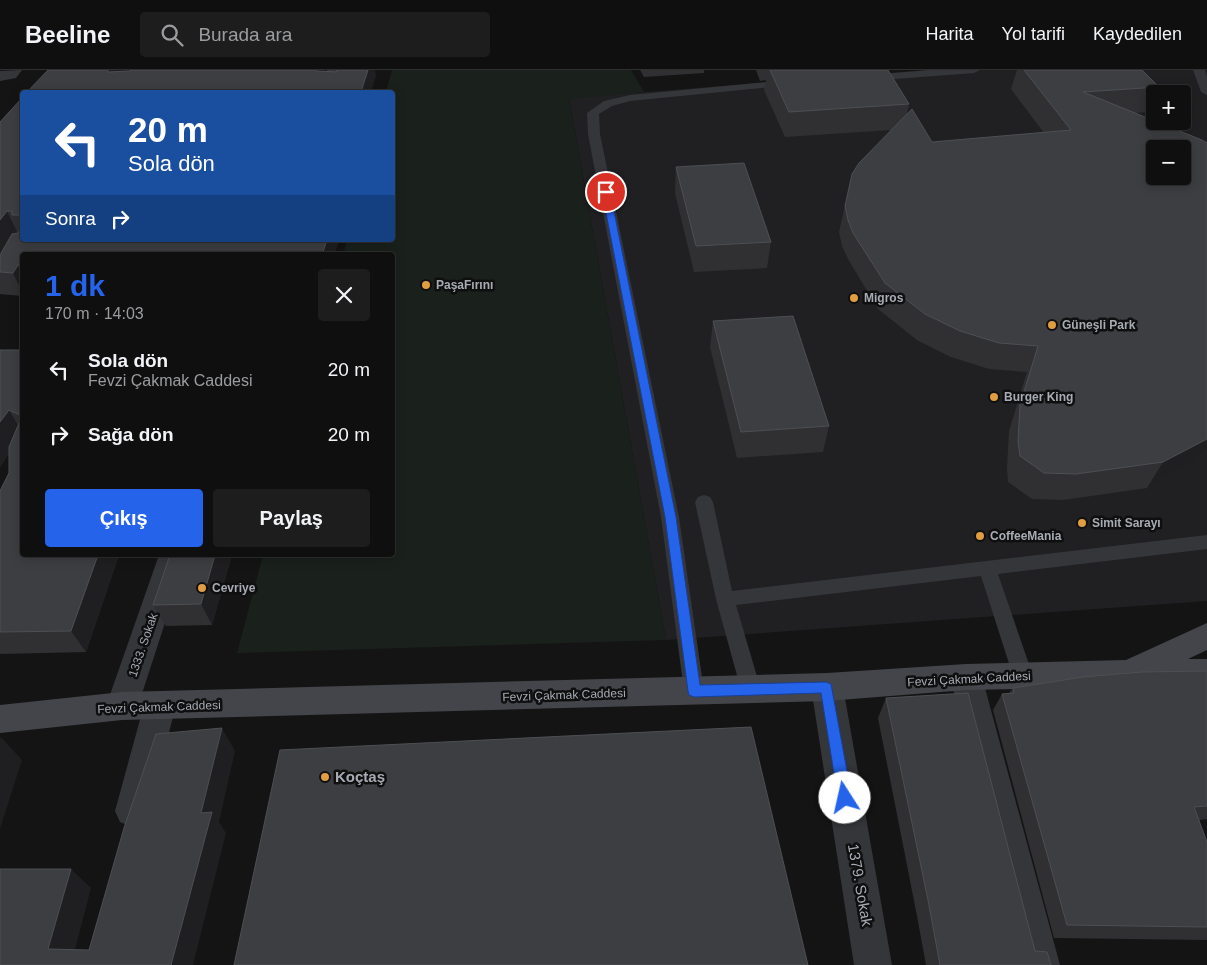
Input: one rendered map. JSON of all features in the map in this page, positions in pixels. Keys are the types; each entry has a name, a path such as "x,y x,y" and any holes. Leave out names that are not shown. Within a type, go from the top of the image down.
{"main road":[{"path":"1129,673 1207,636"},
{"name":"Fevzi Çakmak Caddesi","path":"0,719 122,706 826,688 966,677 1207,672"}],"street":[{"path":"0,76 10,74 13,70"},
{"path":"331,90 336,70"},
{"name":"1333. Sokak","path":"122,706 172,557"},
{"path":"966,677 1041,965"},
{"name":"1379. Sokak","path":"826,688 873,965"},
{"path":"124,840 160,706"}],"lane":[{"path":"855,79 974,70"},
{"path":"1199,70 1207,92"},
{"path":"694,691 670,517 596,144 593,113 608,103 630,98 805,82"},
{"path":"704,502 725,600 750,690"},
{"path":"725,600 1207,542"},
{"path":"987,568 1023,676"}],"shaded area":[{"path":"392,70 631,70 644,92 569,99 666,640 237,653 262,557 395,557 395,252 344,252 346,242 395,242 395,90 387,90"},
{"name":"Güneşli Park","path":"926,70 1207,70 1207,601 666,640 569,98"}],"building":[{"path":"48,70 108,70 108,72 131,70 316,70 337,72 337,70 368,70 362,90 29,90"},
{"path":"770,70 888,70 909,104 789,112"},
{"name":"Güneşli Park","path":"1024,70 1142,70 1157,85 1146,85 1146,88 1083,92 1146,117 1146,130 1177,130 1207,143 1207,439 1163,462 1076,474 1044,473 1020,456 1018,442 1020,405 1038,346 999,343 960,331 925,314 885,283 853,233 848,220 845,206 852,174 859,163 912,109 932,142 1071,130"},
{"path":"20,100 20,215 12,215 12,211 7,211 0,220 0,122"},
{"path":"744,163 771,242 696,246 676,167"},
{"path":"20,230 20,242 326,242 323,252 20,252 20,266 18,265 13,273 0,272 0,255 12,234 18,233"},
{"path":"793,316 829,426 741,432 713,321"},
{"path":"0,350 20,350 20,415 9,410 0,422"},
{"path":"20,421 20,557 97,557 71,631 0,632 0,491 9,473 9,447"},
{"path":"169,557 214,557 201,604 153,605"},
{"path":"1207,671 1207,806 1194,807 1207,842 1207,927 1067,925 1002,694 1014,693 1013,688 1083,677 1142,672"},
{"path":"968,693 1035,951 1047,952 1051,965 940,965 886,698"},
{"path":"751,727 808,965 234,965 280,750"},
{"path":"222,728 201,813 212,812 171,965 0,965 0,869 71,869 48,949 89,950 124,828 156,734"}],"place":[{"name":"PaşaFırını","path":"426,285"},
{"name":"Migros","path":"854,298"},
{"name":"Güneşli Park","path":"1052,325"},
{"name":"Burger King","path":"994,397"},
{"name":"Simit Sarayı","path":"1082,523"},
{"name":"CoffeeMania","path":"980,536"},
{"name":"Cevriye","path":"202,588"},
{"name":"Koçtaş","path":"325,777"}],"route":[{"path":"606,192 670,517 694,691 826,688 845,798"}]}
